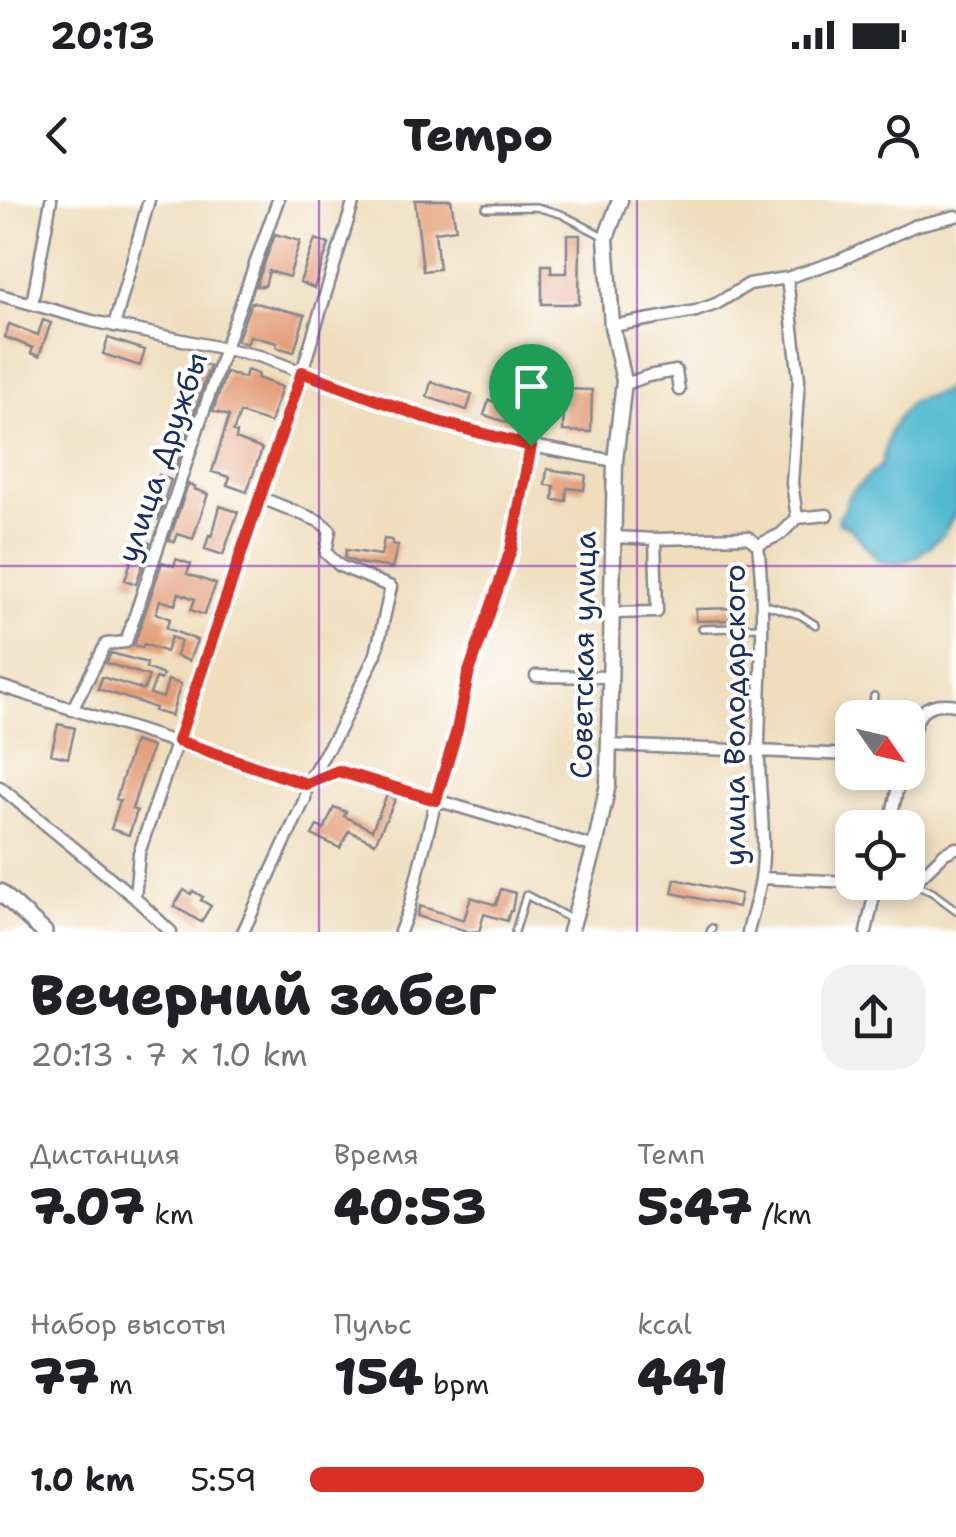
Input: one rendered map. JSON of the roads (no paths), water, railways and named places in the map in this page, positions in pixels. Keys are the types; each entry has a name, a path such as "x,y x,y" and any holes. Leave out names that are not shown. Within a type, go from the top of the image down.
{"main road":[{"path":"0,892 44,932"}],"street":[{"path":"32,304 52,200"},
{"path":"114,326 149,200"},
{"name":"улица Дружбы","path":"72,710 106,644 126,642 278,200"},
{"path":"135,898 139,852 302,372 354,200"},
{"name":"Советская улица","path":"572,926 608,784 615,461 624,385 612,326 606,238 620,200"},
{"path":"612,326 716,304 749,284 786,278 840,260 914,226 956,216"},
{"path":"786,278 799,379 792,484 797,518"},
{"path":"0,295 114,326 260,356 435,421 531,446 615,461"},
{"path":"624,385 676,371 679,390"},
{"path":"400,932 457,730 468,675 511,550 531,446"},
{"path":"243,932 304,799 306,784 376,654 392,587 340,566 326,553 330,530 319,521 259,497"},
{"name":"улица Володарского","path":"748,932 761,878 763,604 758,545 780,534 797,518 827,515"},
{"path":"613,537 748,537 758,545"},
{"path":"613,613 657,612 655,539"},
{"path":"536,676 612,678"},
{"path":"0,686 306,784 338,771 595,847"},
{"path":"925,708 935,704 956,705"},
{"path":"608,744 835,755"},
{"path":"0,787 171,932"},
{"path":"925,873 956,848"},
{"path":"761,878 835,881"},
{"path":"866,932 873,900"}],"lane":[{"path":"486,208 536,207 561,214 606,238"},
{"path":"763,604 800,615 816,625"},
{"path":"702,629 762,627"},
{"path":"873,700 874,696"},
{"path":"925,888 956,910"},
{"path":"515,932 526,896 572,926"}],"water":[{"path":"956,379 956,512 943,535 915,558 894,564 879,561 850,528 838,522 839,515 853,491 881,465 890,431 912,401 942,392"}]}
